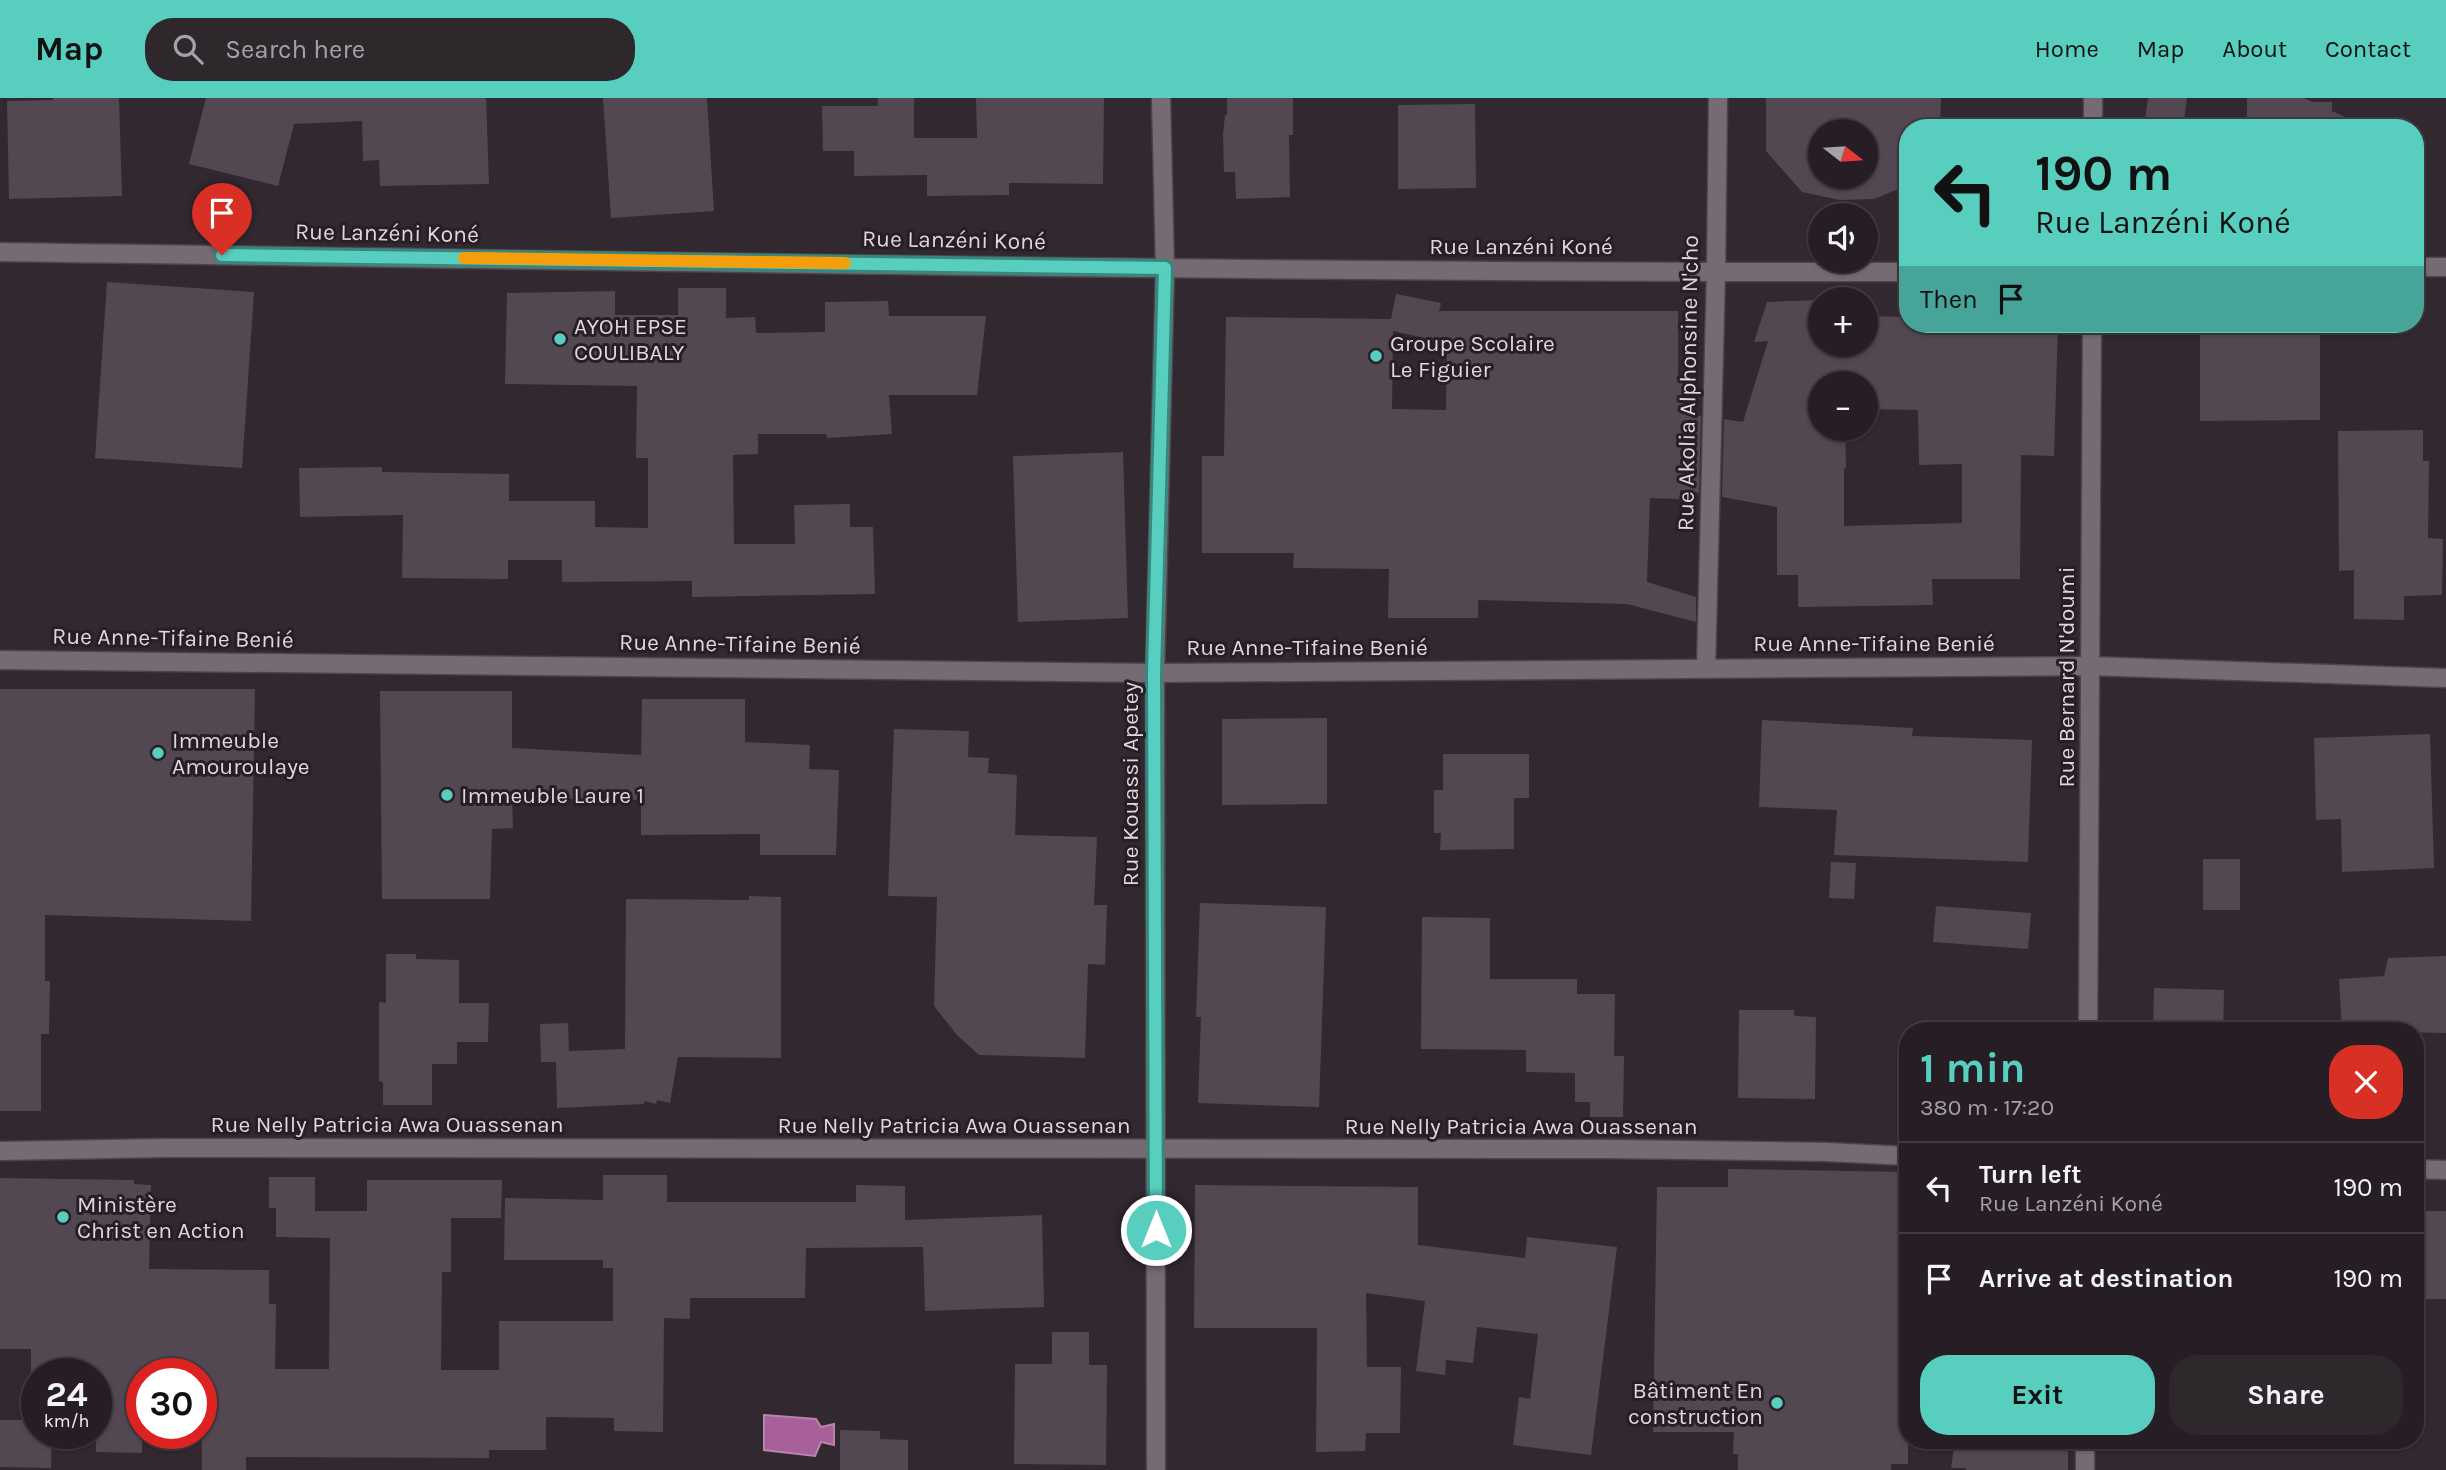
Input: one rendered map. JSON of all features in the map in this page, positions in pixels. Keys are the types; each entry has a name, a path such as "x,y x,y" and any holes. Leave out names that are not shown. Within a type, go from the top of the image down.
{"street":[{"name":"Rue Kouassi Apetey","path":"1156,1470 1154,673 1165,268 1161,98"},
{"name":"Rue Akolia Alphonsine N'cho","path":"1706,668 1718,98"},
{"path":"2093,119 2094,98"},
{"name":"Rue Lanzéni Koné","path":"0,252 1165,268 1899,272"},
{"path":"2424,267 2446,267"},
{"name":"Rue Bernard N'doumi","path":"2088,1022 2092,333"},
{"name":"Rue Anne-Tifaine Benié","path":"0,660 1154,673 2090,666 2446,678"},
{"name":"Rue Nelly Patricia Awa Ouassenan","path":"0,1151 163,1148 1609,1149 1899,1156"},
{"path":"2424,1169 2446,1170"},
{"path":"2085,1449 2085,1470"}],"shaded area":[{"path":"764,1415 816,1419 821,1427 834,1424 834,1445 821,1442 815,1456 764,1450"}],"building":[{"path":"119,98 122,196 9,199 7,101"},
{"path":"206,98 486,98 489,184 380,186 379,160 363,161 362,121 294,124 278,186 189,164"},
{"path":"603,98 707,98 714,211 611,218"},
{"path":"878,98 914,98 914,138 977,138 976,98 1104,98 1103,184 1009,183 1009,195 927,196 927,175 854,176 854,151 823,151 822,106 878,106"},
{"path":"1227,98 1293,98 1293,135 1289,135 1290,197 1236,199 1235,172 1224,172 1223,134"},
{"path":"1766,98 1941,98 1940,119 1899,119 1899,189 1874,199 1840,200 1802,192 1766,151"},
{"path":"2148,98 2187,98 2184,119 2145,119"},
{"path":"2247,98 2304,98 2313,102 2332,102 2332,111 2350,119 2247,119"},
{"path":"1475,104 1476,188 1398,189 1398,105"},
{"path":"107,282 254,292 242,468 95,458"},
{"path":"678,288 726,288 726,318 755,317 756,333 825,332 825,302 888,301 889,316 986,316 977,395 889,395 892,434 827,438 826,434 758,434 758,454 733,455 734,544 795,544 794,505 850,504 850,527 873,527 875,594 692,597 692,581 562,582 562,560 508,560 508,579 402,578 403,515 300,517 299,468 382,467 382,472 509,474 509,501 595,501 595,527 648,528 648,458 636,458 637,386 505,384 507,293 615,291 615,315 678,315"},
{"path":"1396,294 1441,303 1439,311 1678,311 1678,380 1684,380 1683,413 1701,416 1699,493 1680,490 1680,499 1650,498 1647,582 1696,597 1696,622 1627,604 1478,600 1478,618 1388,618 1389,569 1293,568 1294,553 1202,553 1202,456 1224,456 1226,317 1391,319","holes":["1393,331 1447,343 1446,410 1392,409"]},
{"path":"1808,300 1808,357 1878,357 1878,316 1899,317 1899,333 2058,333 2054,456 2021,455 2020,579 1932,579 1933,605 1798,607 1798,575 1777,575 1777,507 1722,497 1724,419 1743,422 1768,341 1754,342 1767,302","holes":["1808,371 1878,371 1878,409 1918,410 1919,465 1962,464 1962,523 1844,526 1845,441 1808,441"]},
{"path":"2200,333 2320,333 2320,420 2200,421"},
{"path":"2423,430 2423,461 2429,461 2428,538 2443,539 2442,595 2404,596 2404,620 2354,619 2354,570 2339,571 2338,431"},
{"path":"1123,452 1128,618 1018,622 1013,456"},
{"name":"Immeuble Amouroulaye","path":"0,689 255,689 251,921 45,915 45,981 50,981 49,1034 41,1034 41,1111 0,1111"},
{"path":"380,691 512,691 512,748 641,755 642,699 745,699 745,742 810,745 809,769 839,770 836,855 760,855 760,834 641,835 641,800 512,798 513,828 492,829 490,899 382,899"},
{"path":"1327,718 1327,804 1222,805 1222,719"},
{"path":"1762,720 1913,728 1912,736 2032,740 2028,862 1834,855 1837,810 1759,807"},
{"path":"894,729 969,731 968,757 989,758 988,773 1017,775 1015,835 1097,837 1094,905 1107,905 1105,965 1088,964 1085,1058 979,1055 957,1035 934,1006 937,897 888,896"},
{"path":"2430,734 2434,868 2342,872 2341,819 2316,820 2314,738"},
{"path":"1443,754 1529,754 1529,798 1514,798 1514,849 1440,850 1441,833 1434,833 1434,790 1443,790"},
{"path":"2203,859 2240,859 2240,910 2203,910"},
{"path":"1831,862 1856,863 1854,899 1829,898"},
{"path":"749,896 781,897 781,1058 678,1057 670,1103 657,1100 656,1104 644,1101 644,1104 557,1108 556,1062 541,1062 540,1024 568,1023 569,1051 625,1049 626,899 749,900"},
{"path":"1200,903 1326,907 1319,1107 1198,1103 1201,1017 1196,1017"},
{"path":"1936,906 2031,913 2028,949 1933,942"},
{"path":"1422,917 1490,918 1490,979 1577,979 1577,994 1615,994 1614,1056 1624,1056 1623,1117 1590,1117 1590,1102 1575,1102 1575,1073 1526,1072 1526,1050 1421,1049"},
{"path":"386,954 416,954 416,959 459,960 459,1003 489,1003 488,1042 457,1042 457,1064 432,1064 432,1105 383,1105 383,1082 379,1081 379,1002 386,1003"},
{"path":"2446,956 2446,1033 2424,1033 2424,1022 2341,1022 2339,979 2384,976 2388,958"},
{"path":"2154,988 2224,990 2223,1022 2153,1022"},
{"path":"1739,1010 1794,1010 1794,1016 1816,1017 1815,1099 1738,1098"},
{"path":"1728,1169 1899,1172 1899,1449 1908,1449 1908,1464 1891,1464 1891,1470 1738,1470 1738,1454 1733,1454 1734,1432 1653,1432 1657,1187 1728,1187"},
{"path":"603,1175 667,1175 667,1202 856,1202 856,1185 905,1186 905,1220 1042,1215 1044,1307 925,1311 923,1247 806,1248 805,1298 690,1298 690,1319 664,1318 663,1432 614,1431 614,1418 546,1417 546,1450 489,1450 489,1458 246,1457 246,1470 202,1470 202,1449 217,1449 217,1358 126,1358 126,1449 142,1449 142,1453 96,1452 96,1449 112,1449 112,1358 31,1358 31,1349 0,1349 0,1178 134,1180 134,1184 151,1185 149,1269 269,1270 269,1304 276,1304 275,1369 329,1369 330,1238 276,1237 276,1208 269,1208 269,1177 315,1177 315,1211 367,1211 367,1180 502,1180 501,1218 451,1218 451,1272 442,1272 441,1370 499,1370 499,1321 613,1321 613,1268 603,1268 603,1260 504,1260 505,1198 603,1200"},
{"path":"1195,1185 1418,1187 1418,1245 1525,1258 1527,1237 1617,1247 1591,1455 1513,1445 1519,1397 1530,1399 1538,1334 1477,1327 1473,1363 1446,1360 1445,1375 1416,1371 1425,1301 1366,1293 1367,1367 1401,1367 1400,1433 1366,1433 1365,1451 1316,1452 1317,1328 1194,1328"},
{"path":"2424,1211 2446,1211 2446,1299 2424,1299"},
{"path":"1052,1332 1089,1332 1089,1365 1107,1365 1106,1465 1014,1464 1015,1364 1052,1364"},
{"path":"0,1420 21,1420 21,1449 52,1449 51,1468 0,1467"},
{"path":"840,1430 880,1431 880,1439 908,1440 908,1470 840,1470"},
{"path":"1954,1449 2068,1449 2068,1470 1951,1468"}],"slow traffic":[{"path":"464,258 845,263"}],"place":[{"name":"AYOH EPSE COULIBALY","path":"560,339"},
{"name":"Groupe Scolaire Le Figuier","path":"1376,356"},
{"name":"Immeuble Amouroulaye","path":"158,753"},
{"name":"Immeuble Laure 1","path":"447,795"},
{"name":"Ministère Christ en Action","path":"63,1217"},
{"name":"Bâtiment En construction","path":"1777,1403"}],"route":[{"path":"222,255 1165,268 1154,673 1156,1230"}]}
